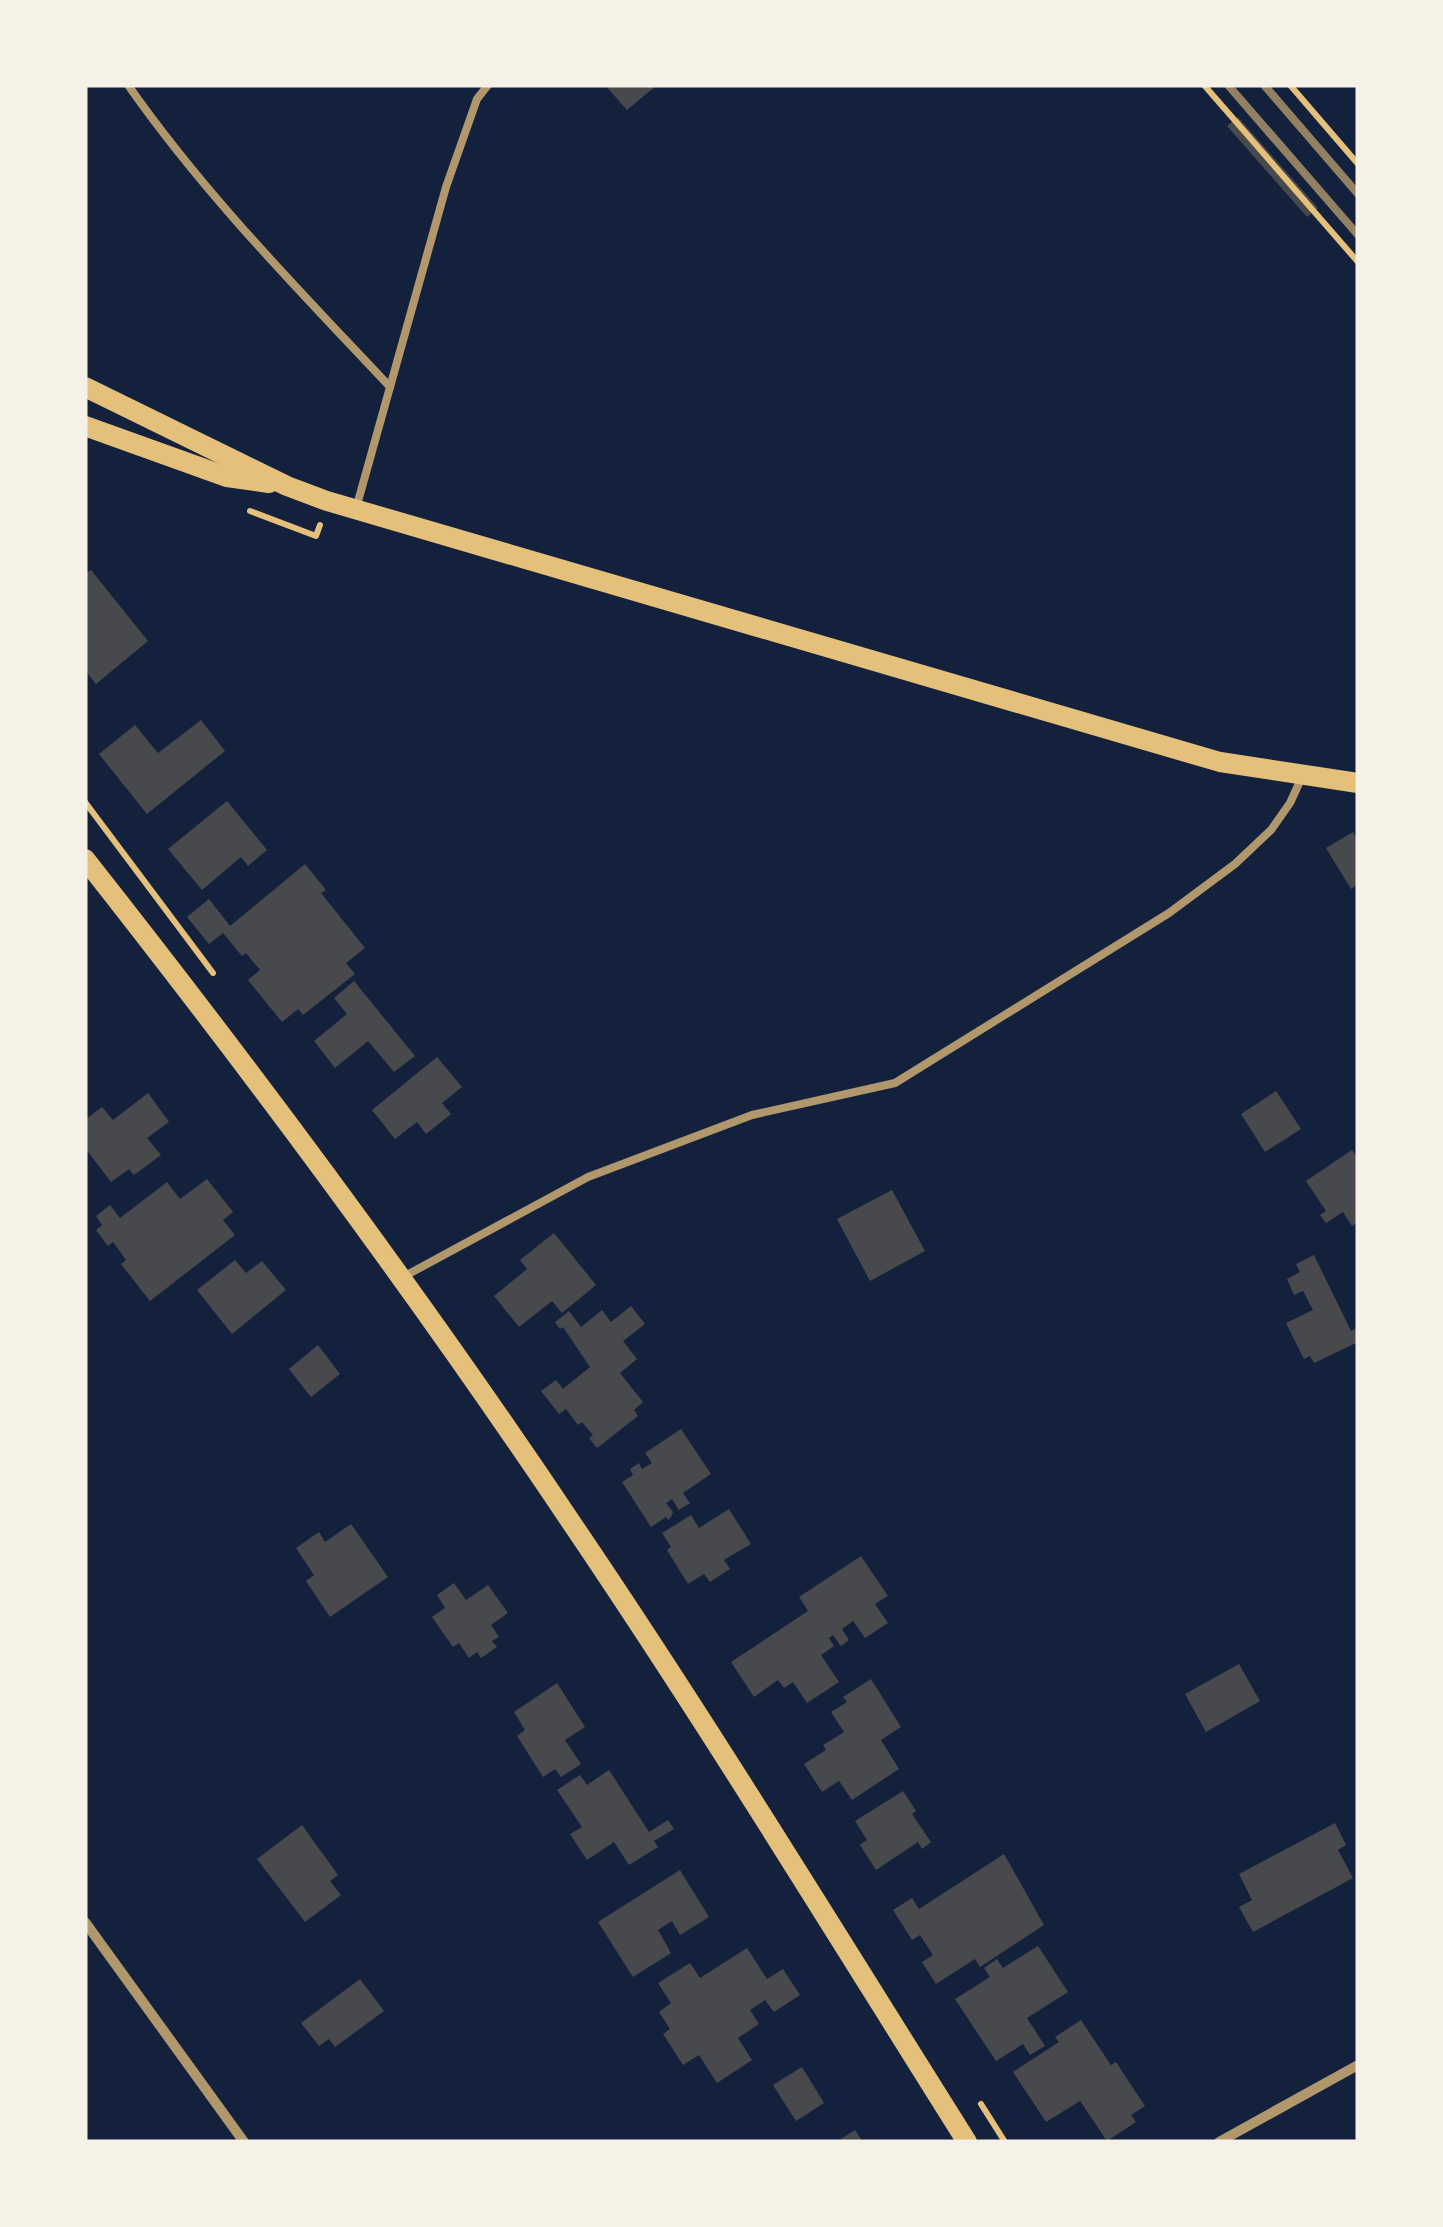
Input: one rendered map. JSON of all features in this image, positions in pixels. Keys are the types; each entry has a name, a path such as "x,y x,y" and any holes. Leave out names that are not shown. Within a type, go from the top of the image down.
{"main road":[{"path":"85,386 288,486 356,510 1220,762 1358,783"},
{"path":"85,426 226,477 288,486"},
{"path":"85,859 229,1042 401,1278 577,1530 967,2142"}],"street":[{"path":"85,1922 244,2142"},
{"path":"1218,2142 1358,2065"}],"lane":[{"path":"128,85 222,208 390,388"},
{"path":"356,510 446,187 478,98 488,85"},
{"path":"401,1278 588,1177 752,1115 895,1083 1169,913 1234,864 1272,830 1302,774"}],"path":[{"path":"1204,85 1358,262"},
{"path":"1290,85 1358,164"}],"building":[{"path":"605,85 657,85 627,110"},
{"path":"1238,117 1318,208 1307,217 1227,126"},
{"path":"91,570 148,641 96,684 85,670 85,574"},
{"path":"201,720 225,751 147,814 99,754 135,725 158,753"},
{"path":"227,801 267,850 248,866 241,857 202,890 168,849"},
{"path":"1353,832 1358,840 1358,884 1351,889 1326,848"},
{"path":"305,864 326,890 321,893 365,948 346,963 355,974 303,1015 298,1009 282,1022 248,980 260,970 246,953 242,956 223,933 209,944 187,917 209,899 230,926"},
{"path":"354,981 415,1056 394,1072 368,1041 335,1068 314,1041 347,1014 334,998"},
{"path":"437,1057 462,1087 442,1103 451,1114 426,1134 417,1122 395,1139 372,1110"},
{"path":"1276,1091 1301,1129 1265,1152 1241,1114"},
{"path":"148,1093 169,1122 147,1138 161,1155 134,1175 129,1169 111,1182 85,1148 85,1120 102,1107 113,1120"},
{"path":"1352,1150 1358,1159 1358,1222 1352,1226 1343,1212 1326,1223 1320,1215 1326,1211 1306,1181"},
{"path":"207,1179 233,1212 223,1220 235,1235 150,1301 121,1264 126,1260 113,1242 108,1246 96,1230 102,1225 96,1216 110,1205 120,1218 167,1182 180,1199"},
{"path":"892,1190 925,1251 870,1281 837,1219"},
{"path":"554,1233 596,1285 562,1313 552,1301 519,1327 494,1296 527,1269 520,1260"},
{"path":"1314,1255 1351,1331 1358,1327 1358,1342 1314,1363 1310,1356 1304,1359 1286,1323 1313,1310 1303,1291 1294,1295 1287,1279 1300,1272 1296,1264"},
{"path":"235,1260 246,1273 262,1261 286,1290 232,1334 197,1290"},
{"path":"631,1306 645,1324 623,1341 637,1359 620,1373 643,1402 634,1410 638,1416 597,1448 589,1438 593,1435 582,1422 578,1425 566,1409 559,1414 541,1391 556,1380 563,1389 590,1367 563,1327 560,1329 555,1322 569,1311 581,1327 602,1310 611,1322"},
{"path":"318,1345 340,1374 311,1397 289,1369"},
{"path":"681,1429 711,1474 683,1493 690,1503 679,1510 672,1499 666,1503 673,1512 671,1517 651,1527 622,1482 633,1475 630,1469 639,1463 642,1469 652,1463 645,1453"},
{"path":"729,1509 751,1544 724,1560 730,1569 710,1582 704,1574 688,1584 667,1550 671,1547 662,1533 691,1515 699,1528"},
{"path":"351,1524 388,1577 330,1617 306,1581 314,1575 296,1548 319,1532 325,1542"},
{"path":"861,1556 888,1596 875,1604 888,1623 865,1638 853,1621 842,1629 849,1640 841,1646 833,1635 829,1638 834,1646 821,1655 839,1682 807,1703 793,1682 784,1688 778,1680 754,1697 731,1662 808,1611 799,1597"},
{"path":"454,1583 466,1600 488,1585 508,1613 491,1625 499,1637 492,1641 497,1647 481,1658 477,1652 469,1658 459,1643 453,1647 432,1617 445,1608 437,1595"},
{"path":"1239,1664 1260,1701 1206,1732 1185,1694"},
{"path":"871,1679 901,1727 881,1740 899,1769 852,1800 839,1781 822,1792 804,1764 844,1732 831,1712 847,1702 843,1697"},
{"path":"557,1683 585,1727 565,1740 581,1764 561,1777 555,1769 543,1777 517,1736 525,1730 514,1712"},
{"path":"609,1770 649,1832 668,1820 674,1829 654,1841 658,1847 629,1865 614,1842 587,1860 570,1834 582,1827 557,1790 580,1775 587,1785"},
{"path":"903,1791 916,1811 912,1814 931,1842 922,1849 918,1842 876,1870 860,1845 867,1840 855,1821"},
{"path":"1335,1823 1346,1845 1338,1850 1353,1878 1253,1932 1239,1907 1252,1900 1239,1874"},
{"path":"302,1825 338,1875 330,1881 341,1895 305,1922 257,1859"},
{"path":"1004,1854 1044,1925 980,1967 975,1959 936,1984 922,1962 933,1955 920,1935 912,1940 893,1910 912,1898 919,1909"},
{"path":"680,1870 709,1917 680,1935 672,1921 658,1930 671,1953 633,1977 598,1922"},
{"path":"1038,1946 1068,1992 1027,2018 1045,2046 1030,2055 1023,2044 996,2061 955,1999 990,1977 984,1968 997,1959 1003,1968"},
{"path":"747,1948 767,1979 783,1969 800,1995 774,2012 765,2000 750,2010 759,2024 738,2038 752,2060 717,2083 699,2055 683,2065 663,2034 670,2029 659,2012 671,2003 658,1983 690,1963 700,1978"},
{"path":"360,1979 384,2011 335,2047 329,2039 319,2046 301,2023"},
{"path":"1081,2020 1111,2065 1116,2062 1145,2106 1131,2115 1136,2122 1107,2141 1080,2101 1046,2122 1013,2072 1059,2042 1055,2037"},
{"path":"802,2067 824,2103 796,2121 773,2085"},
{"path":"855,2130 863,2142 836,2142"}],"railway":[{"path":"1228,85 1358,235"},
{"path":"1264,85 1358,194"}]}
